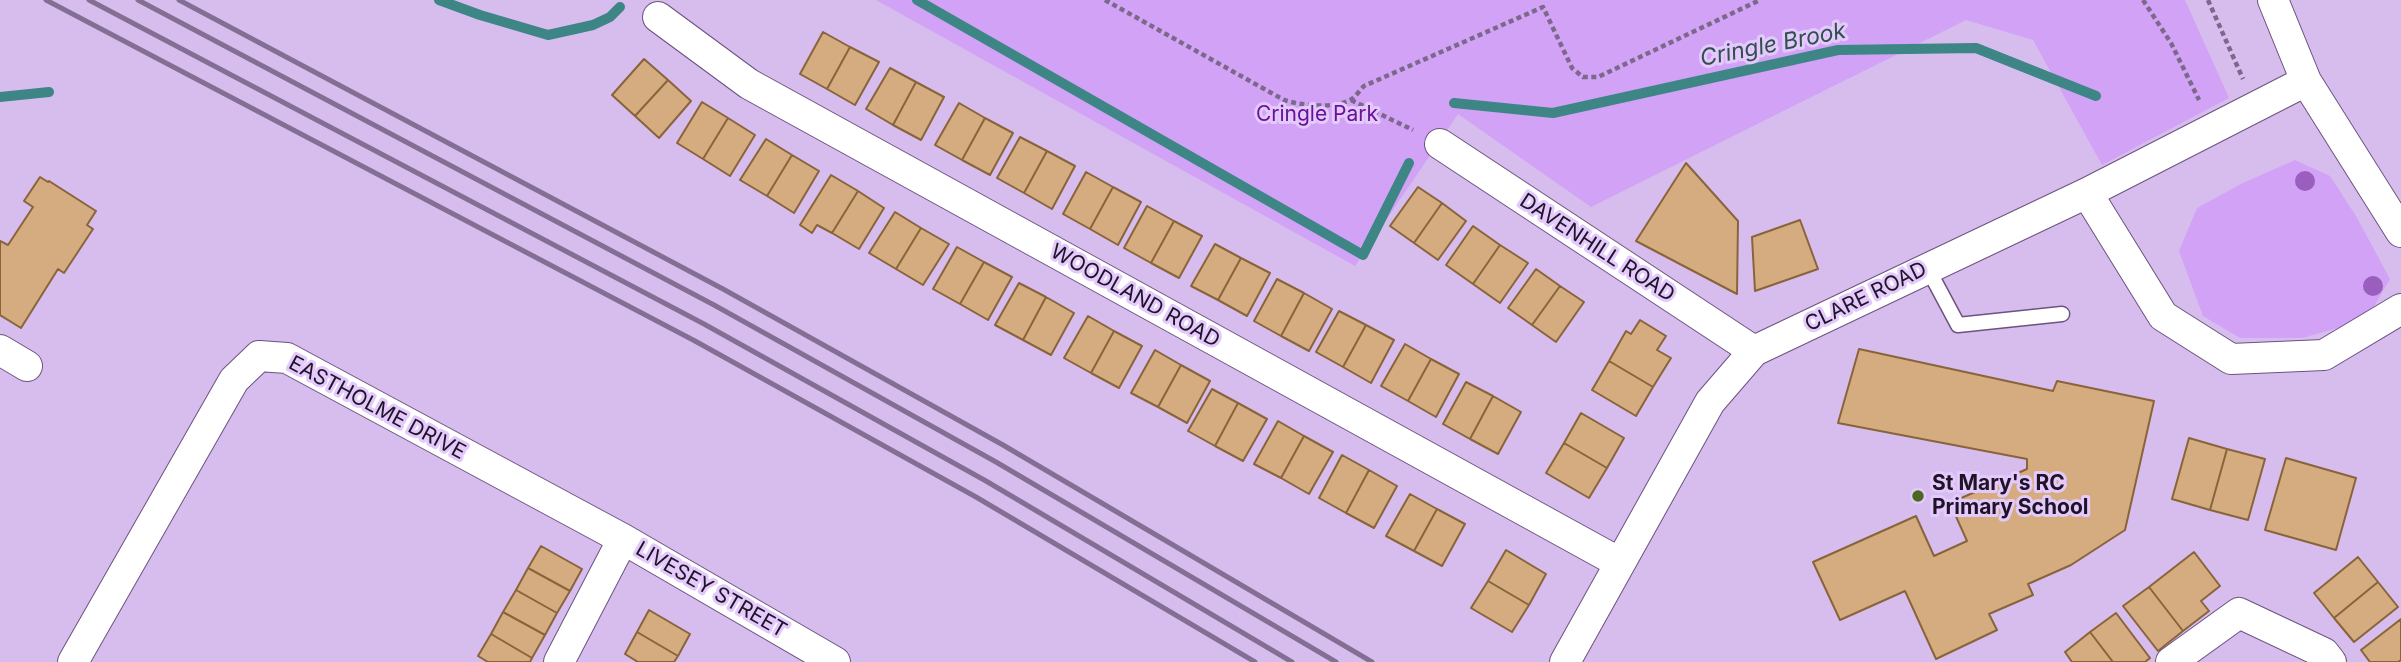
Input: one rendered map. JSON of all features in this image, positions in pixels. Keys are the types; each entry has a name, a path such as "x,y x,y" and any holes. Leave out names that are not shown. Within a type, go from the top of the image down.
{"street":[{"path":"2273,0 2306,80 2401,232"},
{"name":"WOODLAND ROAD","path":"658,17 749,83 1620,563"},
{"name":"CLARE ROAD","path":"1565,662 1710,402 1754,351 2087,193 2306,80"},
{"name":"DAVENHILL ROAD","path":"1440,144 1754,351"},
{"path":"2087,193 2163,316 2231,359 2324,355 2401,309"},
{"path":"0,350 27,366"},
{"name":"EASTHOLME DRIVE","path":"73,662 234,380 259,356 287,358 623,539"},
{"path":"559,662 623,539"},
{"name":"LIVESEY STREET","path":"623,539 835,662"},
{"path":"2171,662 2239,613 2324,653 2331,662"}],"lane":[{"path":"1927,267 1958,326 2062,314"}],"path":[{"path":"1105,0 1284,100 1301,106 1351,100 1440,144"},
{"path":"1351,100 1364,86 1543,6 1572,68 1583,77 1598,77 1760,0"},
{"path":"2143,0 2171,43 2213,128"},
{"path":"2208,0 2256,106"}],"green space":[{"name":"Cringle Park","path":"876,0 2185,0 2229,98 2102,165 2033,40 1966,20 1591,207 1458,114 1355,266"},
{"path":"2295,160 2330,176 2356,216 2390,279 2366,320 2302,338 2240,338 2203,316 2179,251 2197,208 2241,184"}],"building":[{"path":"823,32 850,47 827,89 800,74"},
{"path":"850,47 879,62 855,105 827,89"},
{"path":"644,59 668,80 635,116 612,95"},
{"path":"890,68 916,82 893,125 866,109"},
{"path":"668,80 691,101 659,138 635,116"},
{"path":"916,82 944,97 921,140 893,125"},
{"path":"702,102 728,118 703,159 677,143"},
{"path":"959,103 985,118 962,160 935,145"},
{"path":"728,118 755,135 730,176 703,159"},
{"path":"985,118 1013,133 990,175 962,160"},
{"path":"1020,137 1047,151 1024,193 997,178"},
{"path":"766,139 792,155 767,196 740,180"},
{"path":"1047,151 1075,166 1052,209 1024,193"},
{"path":"792,155 819,171 794,213 767,196"},
{"path":"1686,163 1738,221 1737,294 1636,241"},
{"path":"1086,172 1113,187 1090,229 1063,214"},
{"path":"831,175 858,191 832,233 817,225 812,233 800,225"},
{"path":"40,177 96,211 87,225 93,229 64,273 58,269 21,328 0,315 0,241 8,245 33,207 24,201"},
{"path":"1113,187 1141,202 1118,245 1090,229"},
{"path":"1418,187 1442,203 1414,243 1390,226"},
{"path":"858,191 884,208 859,249 832,233"},
{"path":"1442,203 1466,221 1438,260 1414,243"},
{"path":"1147,206 1174,221 1151,263 1124,248"},
{"path":"895,212 921,228 896,269 869,253"},
{"path":"1800,220 1818,269 1755,291 1752,237"},
{"path":"1174,221 1202,236 1179,278 1151,263"},
{"path":"1473,226 1500,245 1473,284 1446,265"},
{"path":"921,228 949,244 923,285 896,269"},
{"path":"1215,244 1241,258 1218,300 1191,286"},
{"path":"1500,245 1528,263 1500,303 1473,284"},
{"path":"957,247 984,262 960,304 933,289"},
{"path":"1241,258 1270,273 1247,316 1218,300"},
{"path":"984,262 1012,277 988,320 960,304"},
{"path":"1536,269 1560,286 1532,325 1508,308"},
{"path":"1277,279 1304,293 1281,336 1254,321"},
{"path":"1019,283 1046,297 1023,340 995,325"},
{"path":"1560,286 1584,302 1556,342 1532,325"},
{"path":"1304,293 1332,309 1309,351 1281,336"},
{"path":"1046,297 1074,313 1051,355 1023,340"},
{"path":"1339,311 1366,325 1343,367 1316,352"},
{"path":"1088,316 1114,331 1091,373 1064,358"},
{"path":"1640,320 1666,336 1657,350 1671,358 1653,387 1609,361 1626,331 1631,334"},
{"path":"1366,325 1394,340 1371,383 1343,367"},
{"path":"1114,331 1142,346 1119,388 1091,373"},
{"path":"1405,344 1431,359 1408,401 1381,386"},
{"path":"1859,349 2053,391 2057,381 2154,401 2125,530 2071,565 2028,584 2033,595 1989,614 1997,630 1936,659 1905,591 1840,620 1813,562 1916,516 1934,556 1967,541 1950,503 2027,469 2027,459 1838,423"},
{"path":"1155,350 1181,365 1158,407 1131,393"},
{"path":"1431,359 1459,374 1436,417 1408,401"},
{"path":"1609,361 1653,387 1636,416 1592,390"},
{"path":"1181,365 1210,381 1187,423 1158,407"},
{"path":"1466,382 1493,396 1470,439 1443,424"},
{"path":"1212,389 1238,403 1215,446 1188,431"},
{"path":"1493,396 1521,412 1498,454 1470,439"},
{"path":"1238,403 1267,419 1243,461 1215,446"},
{"path":"1581,413 1624,438 1607,468 1564,443"},
{"path":"1278,421 1304,436 1281,478 1254,464"},
{"path":"1304,436 1333,452 1309,494 1281,478"},
{"path":"2189,438 2227,449 2210,510 2172,499"},
{"path":"1564,443 1607,468 1589,498 1546,473"},
{"path":"2227,449 2265,459 2248,520 2210,510"},
{"path":"1342,455 1369,470 1346,513 1319,498"},
{"path":"2286,458 2356,478 2336,550 2265,530"},
{"path":"1369,470 1397,486 1374,528 1346,513"},
{"path":"1410,494 1437,509 1414,551 1386,536"},
{"path":"1437,509 1465,524 1442,566 1414,551"},
{"path":"541,546 582,569 570,591 528,568"},
{"path":"1506,550 1546,574 1529,605 1488,581"},
{"path":"2194,552 2220,586 2201,601 2209,611 2183,631 2149,587"},
{"path":"2358,557 2378,582 2334,618 2314,593"},
{"path":"528,568 570,591 557,613 516,590"},
{"path":"1488,581 1529,605 1512,632 1471,608"},
{"path":"2378,582 2398,607 2354,642 2334,618"},
{"path":"2149,587 2183,631 2158,651 2123,606"},
{"path":"516,590 557,613 545,635 503,612"},
{"path":"649,610 690,634 678,656 637,632"},
{"path":"503,612 545,635 532,658 491,634"},
{"path":"2116,613 2150,658 2145,662 2113,662 2090,632"},
{"path":"2401,619 2401,660 2370,662 2361,650"},
{"path":"637,632 678,656 674,662 638,662 625,654"},
{"path":"2090,632 2113,662 2072,662 2065,652"},
{"path":"491,634 532,658 530,662 488,662 478,656"}],"waterway":[{"name":"Cringle Brook","path":"439,0 548,35 593,25 610,17 620,7"},
{"path":"917,0 1363,255 1409,163"},
{"name":"Cringle Brook","path":"1454,103 1553,113 1838,50 1976,48 2096,96"},
{"path":"0,97 49,92"}],"railway":[{"path":"46,0 695,341 976,497 1255,662"},
{"path":"89,0 704,324 986,481 1292,662"},
{"path":"138,0 714,305 996,462 1336,662"},
{"path":"179,0 723,289 1003,445 1372,662"}],"place":[{"name":"St Mary's RC Primary School","path":"1918,496"}]}
